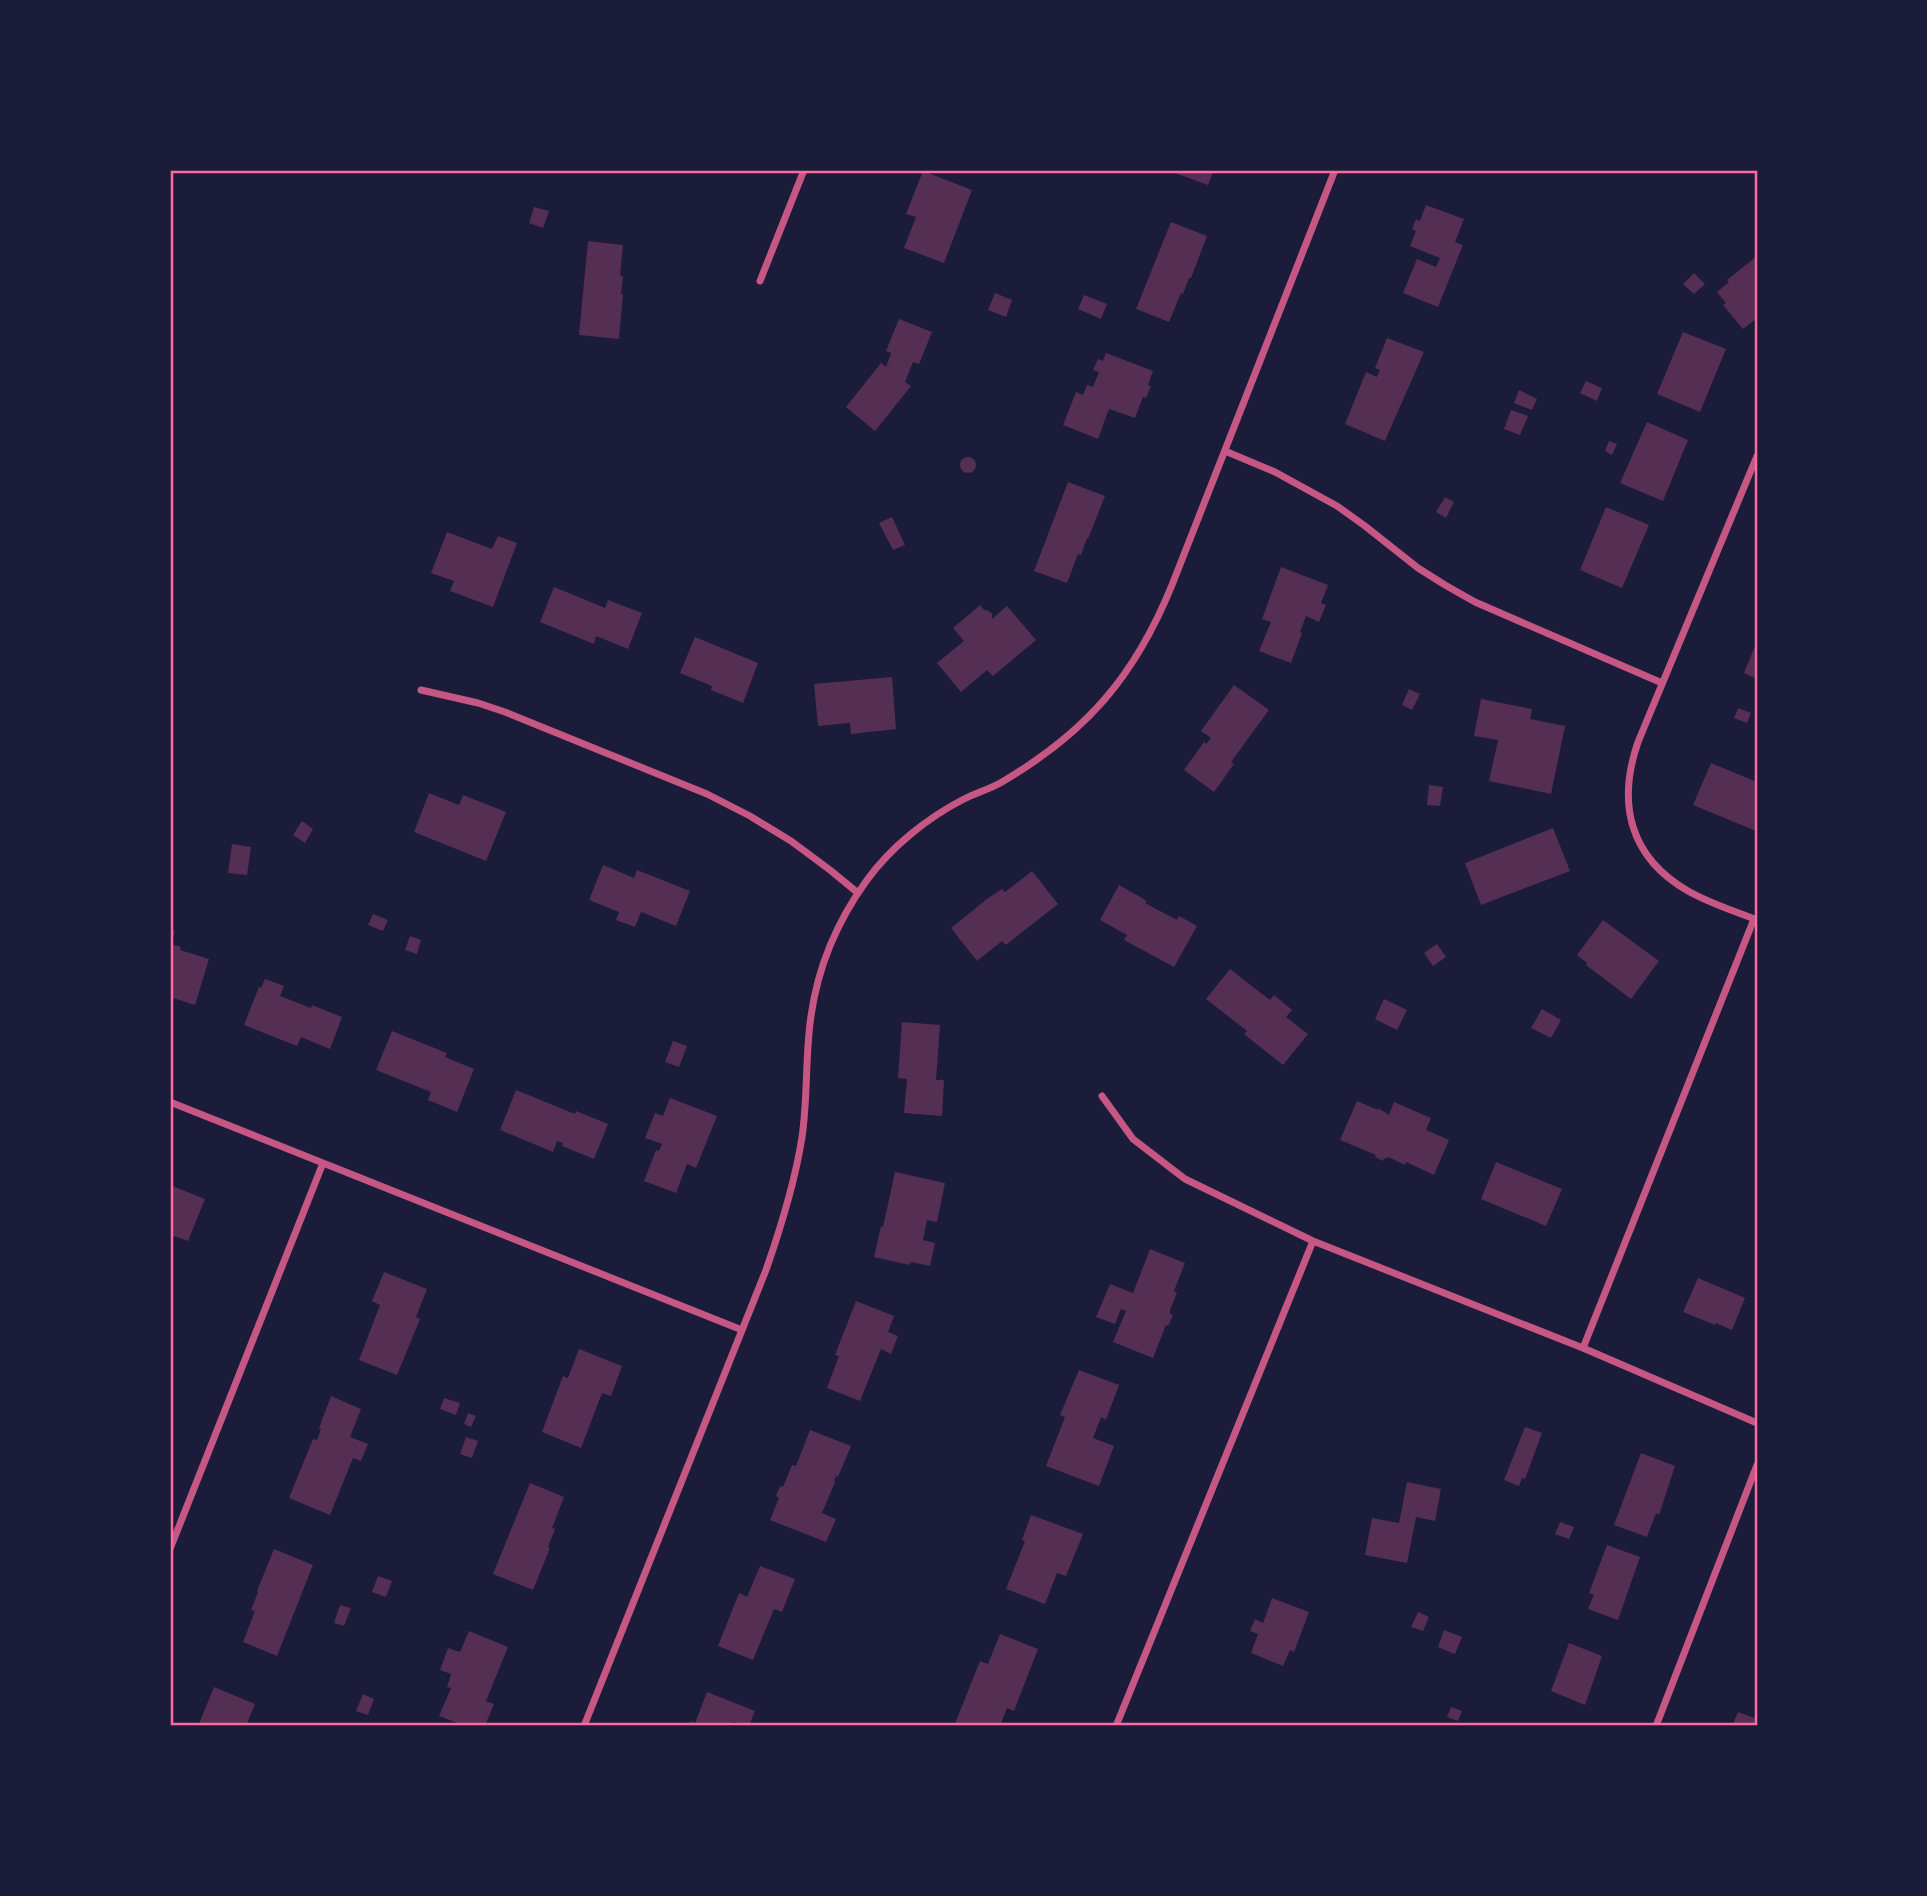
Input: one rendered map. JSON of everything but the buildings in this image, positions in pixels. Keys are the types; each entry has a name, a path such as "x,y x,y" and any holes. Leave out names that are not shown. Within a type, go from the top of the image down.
{"street":[{"path":"760,281 804,170"},
{"path":"584,1726 781,1227 802,1139 811,1017 816,987 837,929 858,893 883,862 912,833 964,799 999,784 1062,742 1116,687 1138,655 1157,621 1335,170"},
{"path":"1225,451 1275,472 1337,506 1418,568 1455,591 1662,683"},
{"path":"1583,1348 1756,920 1688,891 1651,860 1634,835 1627,796 1628,778 1638,742 1757,456"},
{"path":"421,690 505,712 707,794 791,841 858,893"},
{"path":"1101,1096 1133,1139 1185,1179 1313,1241 1583,1348 1757,1423"},
{"path":"170,1102 742,1330"},
{"path":"170,1549 323,1163"},
{"path":"1116,1726 1313,1241"},
{"path":"1656,1726 1757,1465"}]}
